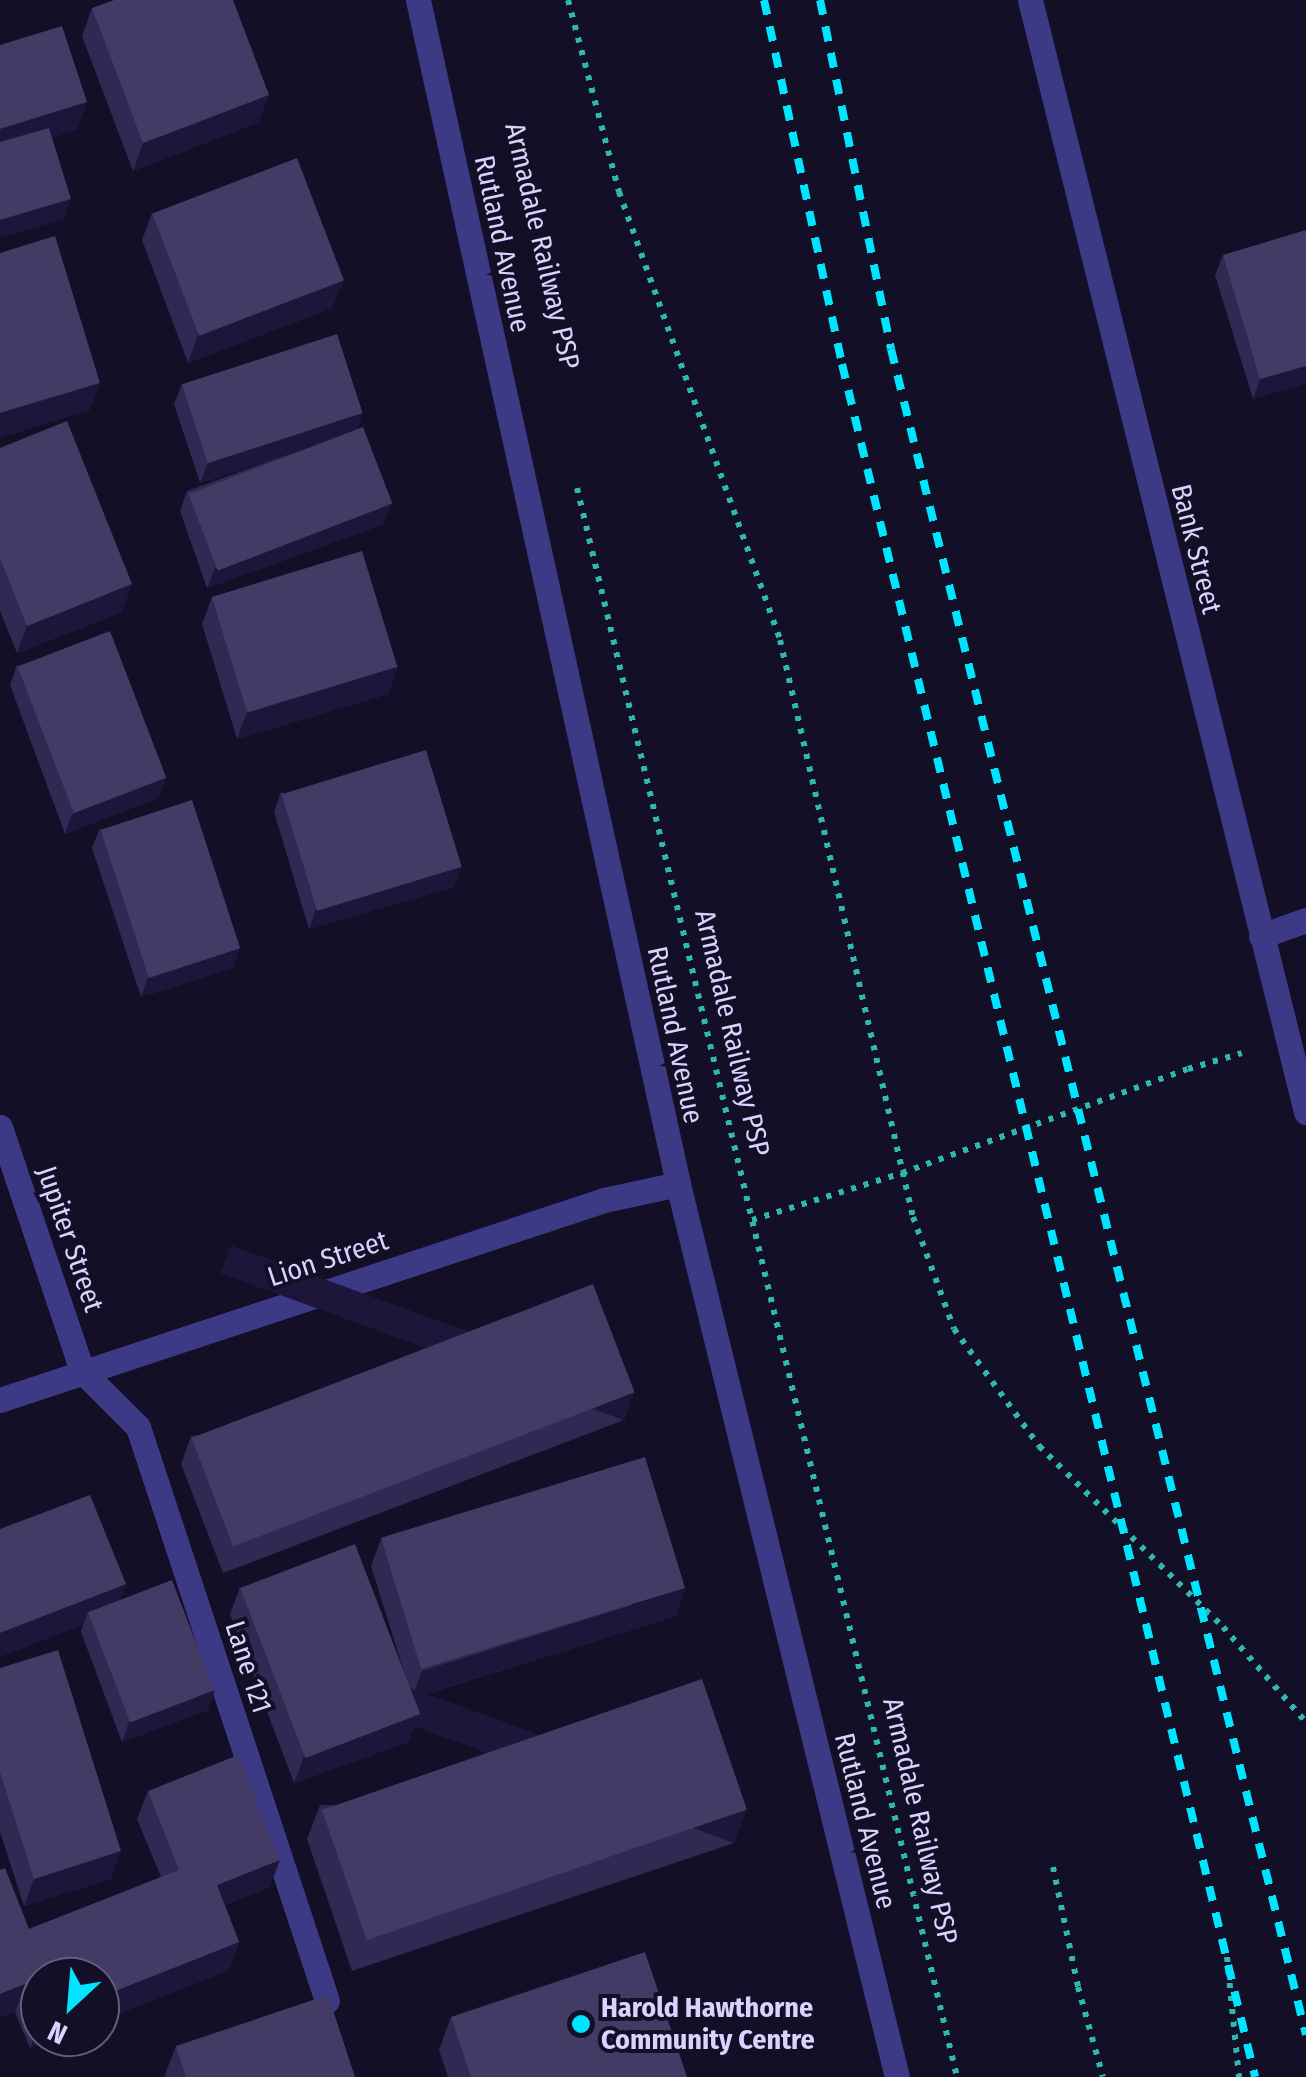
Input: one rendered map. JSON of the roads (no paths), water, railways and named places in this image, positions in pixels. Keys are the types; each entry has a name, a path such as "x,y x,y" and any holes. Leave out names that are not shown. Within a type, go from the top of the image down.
{"street":[{"name":"Rutland Avenue","path":"418,0 678,1184 897,2077"},
{"name":"Bank Street","path":"1030,0 1306,1112"},
{"path":"1261,936 1306,920"},
{"name":"Jupiter Street","path":"0,1127 82,1371"},
{"name":"Lion Street","path":"0,1400 604,1200 678,1184"},
{"name":"Lane 121","path":"82,1371 138,1428 327,2000"}],"railway":[{"path":"764,0 842,364 1255,2077"},
{"path":"820,0 891,349 1306,2035"}],"place":[{"name":"Harold Hawthorne Community Centre","path":"581,2024"}]}
